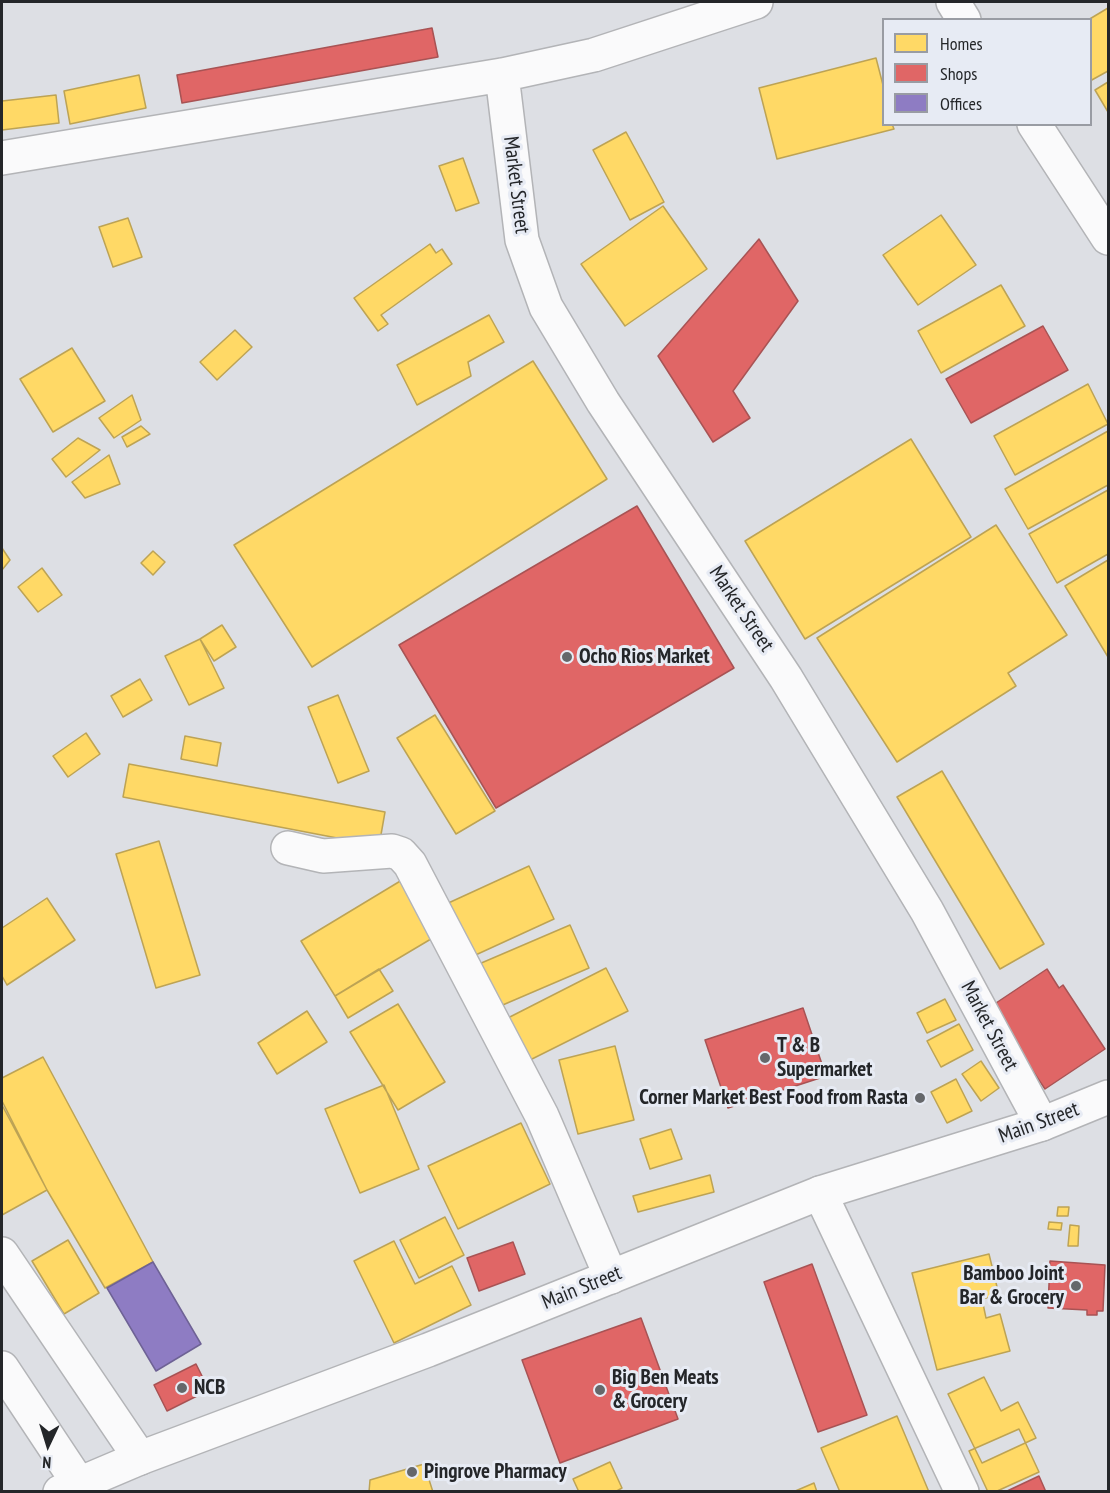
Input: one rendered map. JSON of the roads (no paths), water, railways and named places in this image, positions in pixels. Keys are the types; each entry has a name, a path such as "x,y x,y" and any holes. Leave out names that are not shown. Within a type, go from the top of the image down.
{"street":[{"path":"2,158 502,75 594,55 756,2"},
{"path":"953,2 963,18"},
{"name":"Market Street","path":"502,75 522,240 546,307 603,402 786,678 927,911 1042,1124"},
{"path":"1035,126 1108,238"},
{"path":"288,848 323,856 392,851 401,854 410,864 542,1116 611,1277"},
{"name":"Main Street","path":"70,1488 140,1458 428,1350 820,1193 1042,1124 1108,1097"},
{"path":"820,1193 962,1491"},
{"path":"2,1254 140,1458"},
{"path":"2,1368 70,1488"}],"place":[{"name":"Ocho Rios Market","path":"567,657"},
{"name":"T & B Supermarket","path":"765,1058"},
{"name":"Corner Market Best Food from Rasta","path":"920,1098"},
{"name":"Bamboo Joint Bar & Grocery","path":"1076,1286"},
{"name":"NCB","path":"182,1388"},
{"name":"Big Ben Meats & Grocery","path":"600,1390"},
{"name":"Pingrove Pharmacy","path":"412,1472"}]}
